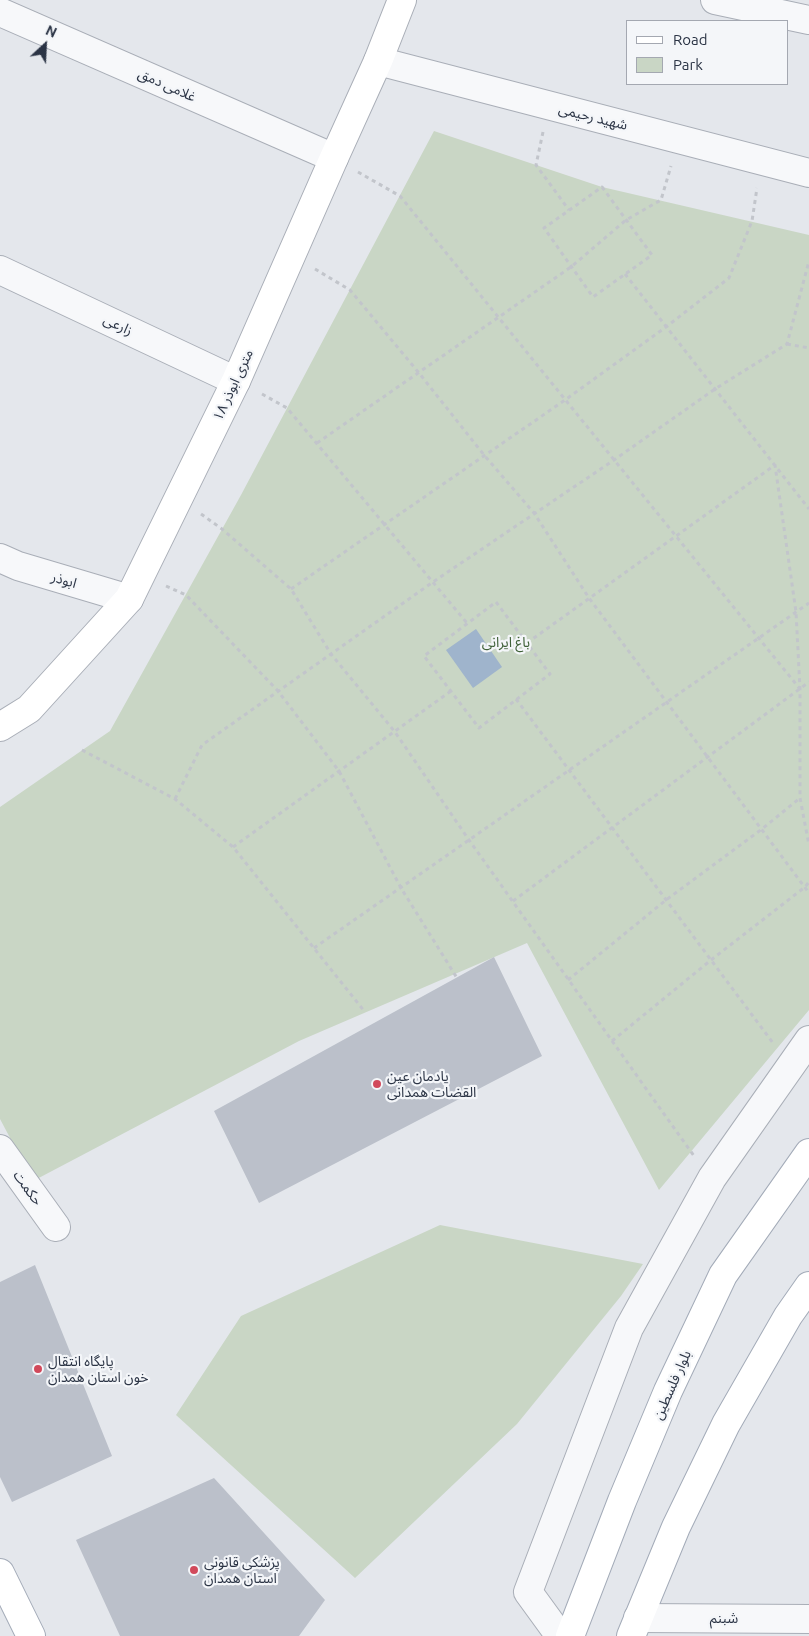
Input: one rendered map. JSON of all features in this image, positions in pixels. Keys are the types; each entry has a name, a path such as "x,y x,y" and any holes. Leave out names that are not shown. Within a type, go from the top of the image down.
{"main road":[{"name":"۱۸ متری ابوذر","path":"0,727 29,709 135,588 236,380 378,61 402,0"},
{"name":"بلوار فلسطین","path":"570,1636 622,1501 664,1400 723,1275 809,1153"},
{"path":"634,1627 676,1527 726,1424 788,1316 809,1286"},
{"path":"0,1574 31,1636"}],"street":[{"path":"715,0 809,20"},
{"name":"غلامی دمق","path":"0,12 334,158"},
{"name":"شهید رحیمی","path":"378,61 809,173"},
{"name":"زارعی","path":"0,270 236,380"},
{"name":"ابوذر","path":"0,558 18,566 135,588"},
{"path":"560,1636 528,1592 629,1328 712,1178 809,1040"},
{"name":"حکمت","path":"0,1149 56,1227"},
{"name":"شبنم","path":"634,1627 809,1619"}],"path":[{"path":"549,106 536,165 569,210"},
{"path":"317,443 571,267 626,220 661,200 678,139"},
{"path":"334,158 400,196 800,689"},
{"path":"291,589 565,400 729,278 752,221 762,160"},
{"path":"602,187 626,220 652,255 593,297 544,228 602,187"},
{"path":"292,254 350,290 484,455 534,513 589,598 809,893"},
{"path":"787,344 809,261"},
{"path":"625,274 809,509"},
{"path":"175,799 202,745 433,582 614,460 715,388 787,344 809,348"},
{"path":"236,380 287,408 467,623"},
{"path":"527,643 775,465"},
{"path":"775,465 796,612 800,689 800,798 809,845"},
{"path":"178,498 222,529 291,589 331,654 395,732 568,980 691,1152 712,1178"},
{"path":"135,588 186,595 278,691 339,772 402,888 457,978"},
{"path":"496,602 527,643 550,674 478,728 424,656 496,602"},
{"path":"314,948 809,603"},
{"path":"513,901 809,682"},
{"path":"233,847 451,691"},
{"path":"516,699 791,1066"},
{"path":"82,750 175,799 233,847 365,1012"},
{"path":"568,980 666,900 762,830 800,798"},
{"path":"612,1041 809,882"}],"green space":[{"name":"باغ ایرانی","path":"434,131 602,187 809,235 809,1010 659,1190 527,943 299,1041 33,1181 0,1119 0,807 110,731 241,495"},
{"path":"440,1225 643,1264 621,1296 517,1424 355,1578 176,1415 241,1316"}],"water":[{"path":"476,629 502,667 473,688 446,650"}],"building":[{"name":"یادمان عین القضات همدانی","path":"494,957 542,1056 259,1203 214,1111"},
{"name":"پایگاه انتقال خون استان همدان","path":"35,1265 112,1456 12,1502 0,1477 0,1282"},
{"name":"پزشکی قانونی استان همدان","path":"214,1478 325,1600 299,1636 120,1636 76,1540"}],"place":[{"name":"یادمان عین القضات همدانی","path":"377,1084"},
{"name":"پایگاه انتقال خون استان همدان","path":"38,1369"},
{"name":"پزشکی قانونی استان همدان","path":"194,1570"}]}
